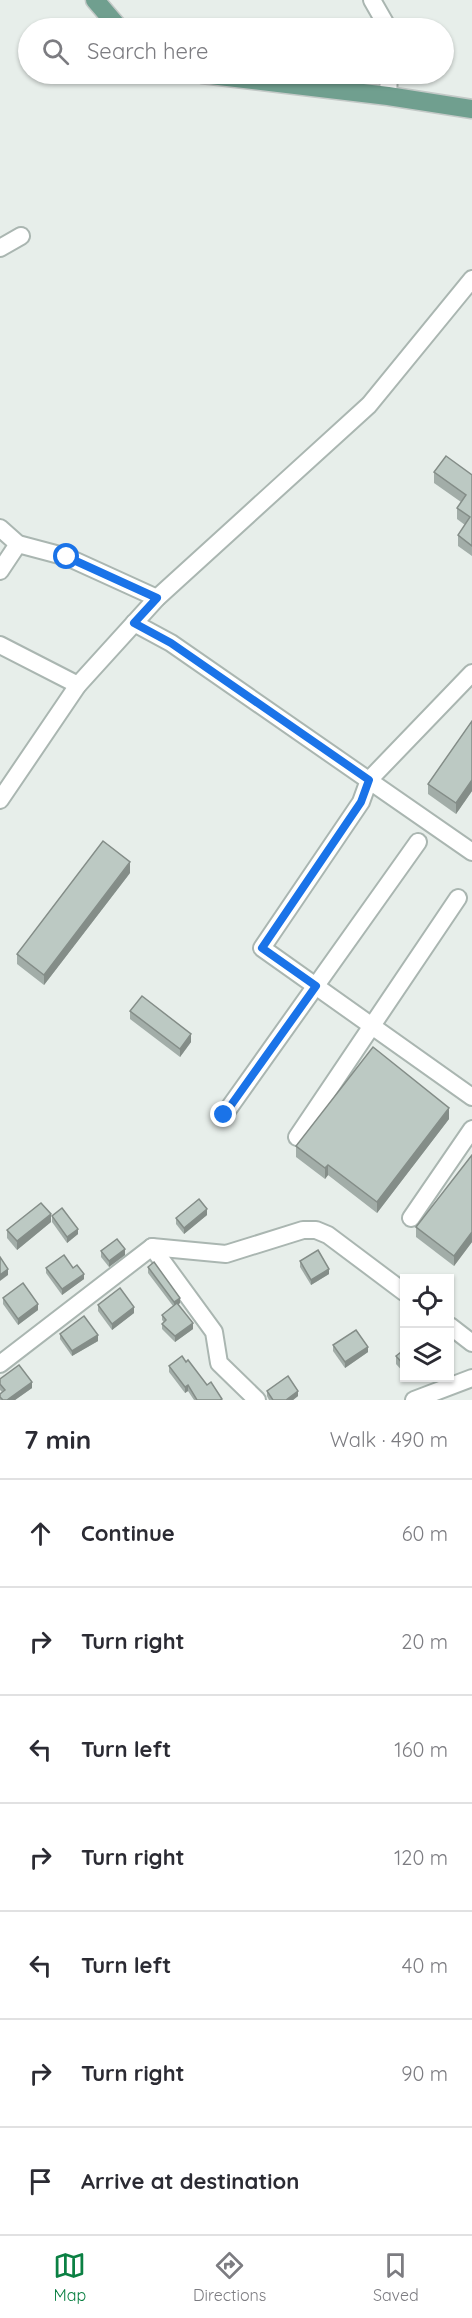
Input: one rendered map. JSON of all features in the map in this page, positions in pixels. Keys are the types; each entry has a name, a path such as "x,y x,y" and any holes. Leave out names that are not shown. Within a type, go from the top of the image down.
{"main road":[{"path":"95,0 110,18"},
{"path":"287,84 472,109"}],"street":[{"path":"372,0 382,18"},
{"path":"388,96 389,84"},
{"path":"0,248 21,236"},
{"path":"0,800 78,685 134,623 157,598 369,405 472,279"},
{"path":"0,528 18,544 78,561 157,598"},
{"path":"0,571 18,544"},
{"path":"134,623 171,643 472,852"},
{"path":"0,645 78,685"},
{"path":"472,673 369,780 361,802 262,948 373,1024 472,1097"},
{"path":"224,1115 418,842"},
{"path":"297,1137 458,898"},
{"path":"411,1218 472,1129"},
{"path":"0,1364 152,1247 226,1254 303,1230 316,1230 327,1235 400,1288"},
{"path":"152,1247 214,1332 219,1363 257,1400"},
{"path":"453,1328 472,1343"},
{"path":"414,1400 472,1378"}],"building":[{"path":"446,456 472,475 472,546 458,535 470,517 457,508 466,495 434,472"},
{"path":"472,721 472,780 456,803 428,784"},
{"path":"103,841 130,862 44,975 17,954"},
{"path":"142,996 191,1034 180,1049 130,1011"},
{"path":"373,1047 449,1108 377,1202 328,1165 325,1168 296,1146"},
{"path":"472,1155 472,1232 454,1256 416,1227"},
{"path":"199,1199 207,1209 184,1228 176,1218"},
{"path":"41,1203 51,1214 17,1241 7,1230"},
{"path":"62,1208 78,1229 67,1237 52,1216"},
{"path":"117,1239 125,1249 109,1261 101,1251"},
{"path":"318,1250 329,1269 311,1280 300,1261"},
{"path":"64,1255 73,1268 77,1265 84,1274 62,1289 46,1268"},
{"path":"0,1257 8,1269 0,1275"},
{"path":"154,1262 180,1298 174,1302 148,1267"},
{"path":"23,1283 38,1304 18,1319 3,1298"},
{"path":"120,1288 134,1307 112,1324 98,1305"},
{"path":"177,1303 193,1323 175,1336 162,1324 166,1320 162,1315"},
{"path":"84,1316 98,1335 72,1351 60,1334"},
{"path":"356,1330 368,1347 345,1362 333,1345"},
{"path":"182,1356 186,1362 188,1360 207,1385 211,1382 222,1399 197,1400 188,1385 185,1387 169,1366"},
{"path":"19,1365 32,1382 7,1400 3,1400 0,1394 5,1390 0,1384 0,1379"},
{"path":"288,1376 298,1391 286,1400 273,1400 267,1391"}],"route":[{"path":"67,557 157,598 134,623 171,643 369,780 361,802 262,948 316,986 224,1115"}]}
